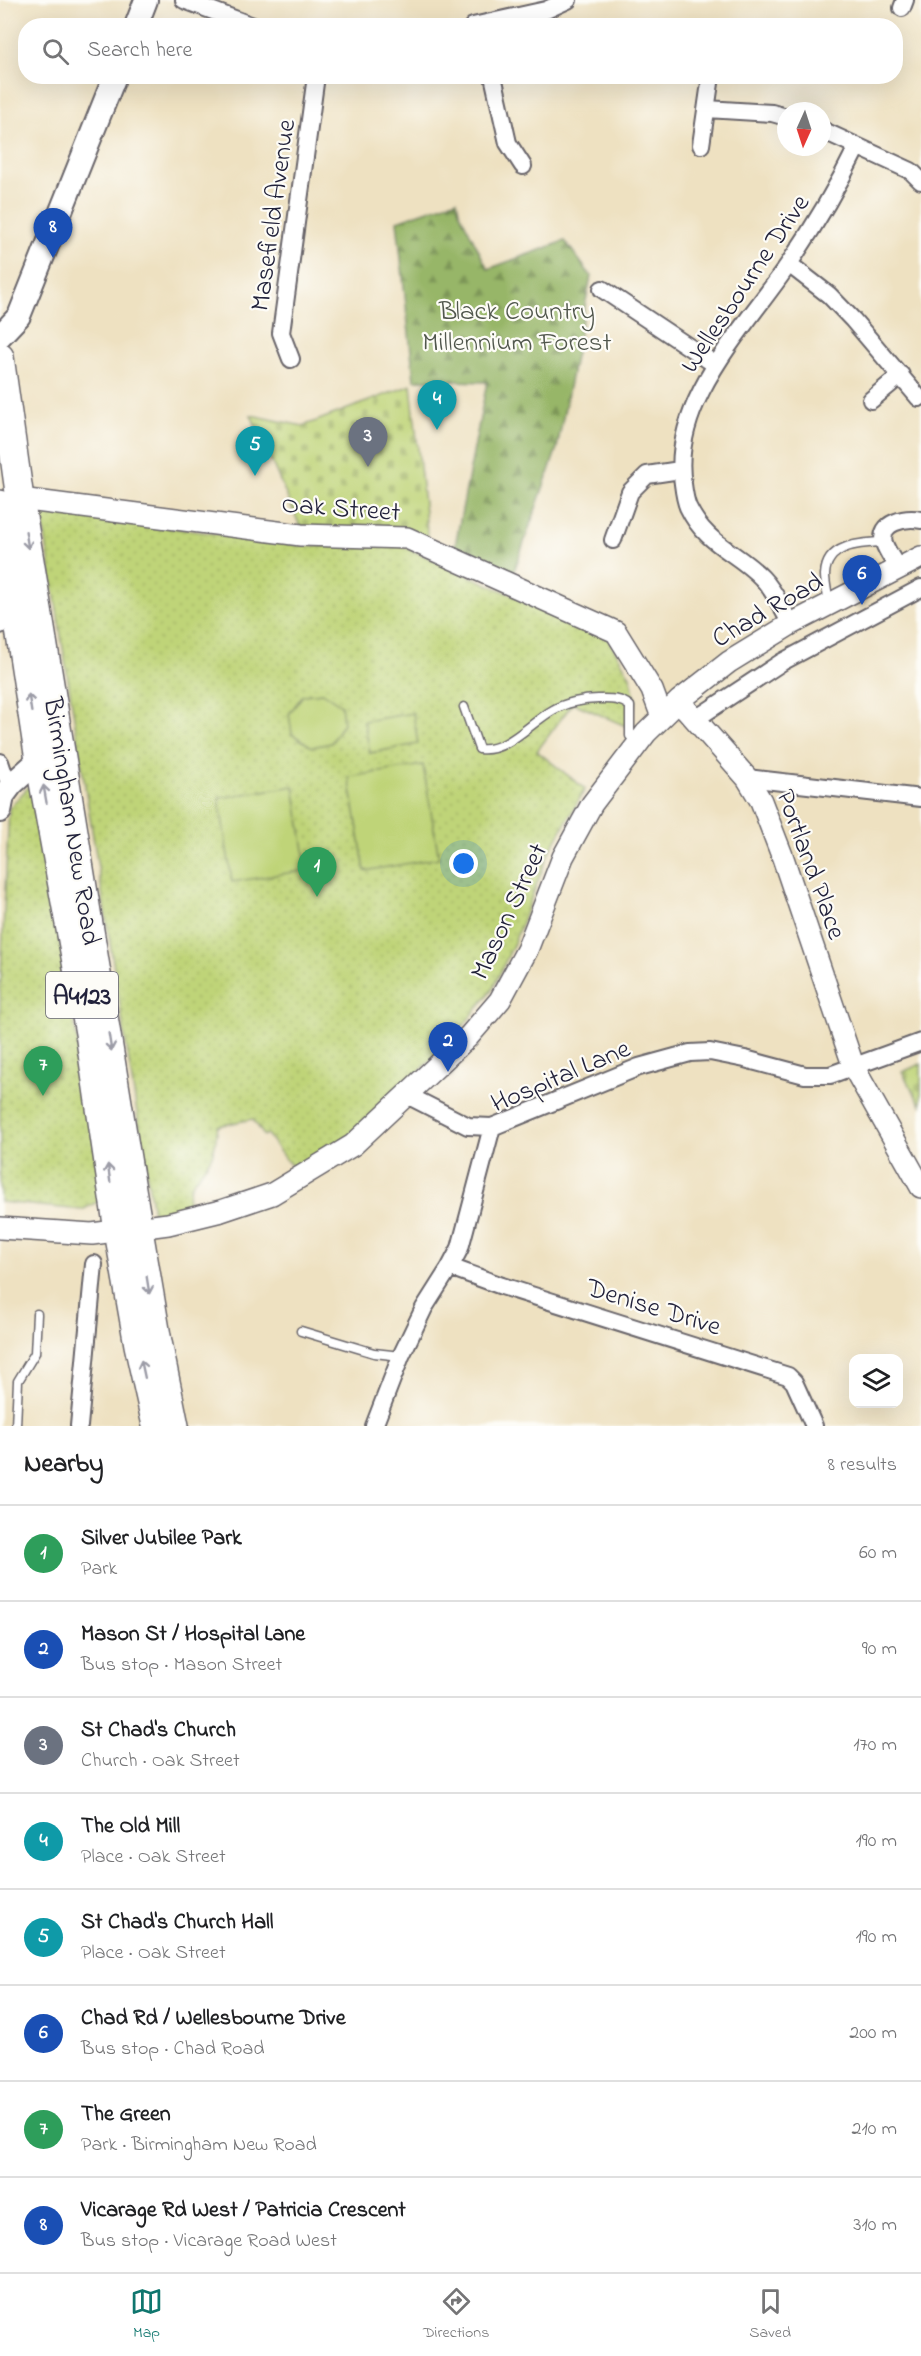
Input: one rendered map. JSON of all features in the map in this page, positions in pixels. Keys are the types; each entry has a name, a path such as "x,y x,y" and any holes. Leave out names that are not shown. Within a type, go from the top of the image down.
{"highway":[{"name":"Birmingham New Road","path":"0,357 8,510 129,1229 138,1345 156,1426"},
{"name":"Birmingham New Road","path":"129,1229 158,1342 175,1426"}],"main road":[{"path":"139,18 146,0"},
{"path":"0,336 19,316 112,84"},
{"path":"0,811 3,796 12,784 51,758"}],"street":[{"path":"184,0 232,18"},
{"path":"511,18 546,10 568,0"},
{"name":"Masefield Avenue","path":"291,359 281,333 315,84"},
{"path":"495,84 508,142 523,166"},
{"path":"701,145 710,84"},
{"path":"706,109 777,114"},
{"path":"831,134 911,171 921,181"},
{"name":"Wellesbourne Drive","path":"791,624 770,587 761,577 708,537 687,504 680,470 682,447 689,421 716,365 789,264 838,187 856,147"},
{"path":"789,264 829,295 919,398"},
{"path":"602,289 716,365"},
{"path":"871,400 901,375"},
{"path":"613,540 630,492 647,475 680,470"},
{"path":"0,625 8,510"},
{"name":"Oak Street","path":"8,510 301,535 407,538 616,632 652,690 662,717"},
{"path":"898,569 884,542 885,532 892,522 921,520"},
{"name":"Chad Road","path":"679,701 729,662 791,624 921,557"},
{"name":"Chad Road","path":"694,720 782,663 921,588"},
{"name":"Mason Street","path":"0,1228 92,1233 168,1224 221,1211 272,1194 353,1145 470,1036 500,1000 527,950 563,858 592,804 639,743 679,701"},
{"name":"Portland Place","path":"679,701 747,778 761,801 783,858 854,1068 921,1187"},
{"path":"0,762 12,784"},
{"path":"747,778 921,798"},
{"name":"Hospital Lane","path":"374,1426 401,1356 424,1308 460,1248 492,1127 639,1067 690,1053 710,1052 805,1075 830,1075 921,1042"},
{"path":"407,1095 468,1126 492,1127"},
{"path":"79,1426 94,1264"},
{"name":"Denise Drive","path":"450,1268 788,1376 797,1388 814,1426"}],"lane":[{"path":"829,605 825,574 830,557 848,546 884,542"},
{"path":"464,707 479,749 488,750 501,746 554,709 587,699 613,699 630,706 630,736 639,743"},
{"path":"15,1426 18,1381 35,1353 37,1314"},
{"path":"301,1331 374,1353 401,1356"}],"green space":[{"name":"Black Country Millennium Forest","path":"457,200 459,211 488,269 565,241 591,276 557,448 512,577 454,551 487,382 414,380 397,221"},
{"path":"411,385 428,540 300,526 251,415 303,426"},
{"path":"41,510 304,546 400,545 608,638 630,676 636,702 628,727 573,703 537,751 585,789 549,852 514,943 492,990 463,1026 406,1085 347,1139 295,1169 267,1134 264,1136 253,1119 218,1126 212,1155 190,1189 189,1215 154,1219"},
{"path":"323,693 341,705 343,723 331,743 312,747 292,734 289,714 303,695"},
{"path":"413,713 418,744 370,753 364,721"},
{"path":"423,765 439,858 365,871 349,777"},
{"path":"32,783 105,1198 82,1210 0,1202 0,994 9,808"},
{"path":"294,786 307,870 232,882 219,798"},
{"path":"921,1064 921,1105 902,1072"}],"place":[{"name":"Vicarage Rd West / Patricia Crescent","path":"53,258"},
{"name":"The Old Mill","path":"437,430"},
{"name":"St Chad's Church","path":"368,467"},
{"name":"St Chad's Church Hall","path":"255,476"},
{"name":"Chad Rd / Wellesbourne Drive","path":"862,605"},
{"name":"Silver Jubilee Park","path":"317,897"},
{"name":"Mason St / Hospital Lane","path":"448,1072"},
{"name":"The Green","path":"43,1096"}]}
